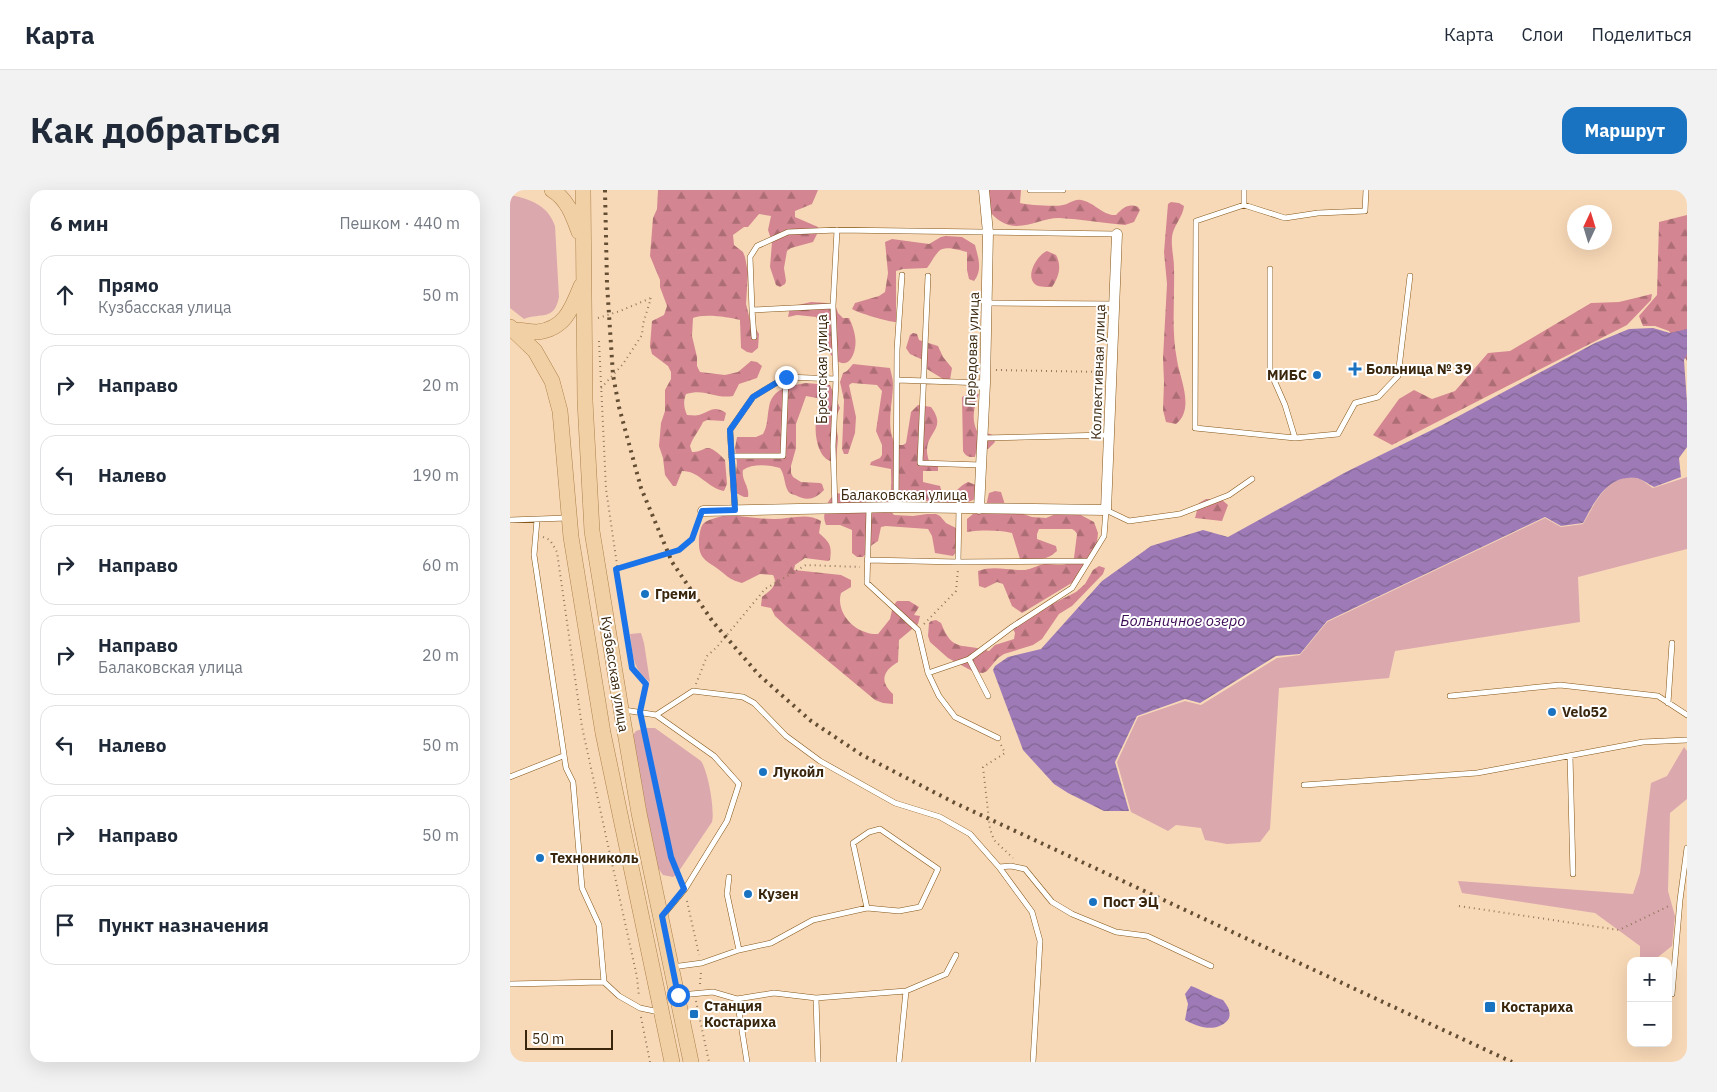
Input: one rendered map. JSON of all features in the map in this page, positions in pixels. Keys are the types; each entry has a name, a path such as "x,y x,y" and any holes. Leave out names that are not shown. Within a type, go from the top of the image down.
{"main road":[{"path":"552,190 560,194 570,208 583,241"},
{"name":"Кузбасская улица","path":"583,190 585,402 592,531 639,813 691,1062"},
{"path":"511,329 537,332 549,329 562,322 571,311 584,280"},
{"name":"Кузбасская улица","path":"511,329 535,352 552,381 560,411 571,537 603,733 672,1062"}],"street":[{"name":"Передовая улица","path":"979,509 987,303 988,233 984,190"},
{"name":"Коллективная улица","path":"1106,510 1117,234"},
{"name":"Балаковская улица","path":"702,511 896,507 1106,510"}],"lane":[{"path":"1030,190 1064,190"},
{"path":"1244,190 1244,205"},
{"path":"1366,190 1366,211 1318,213 1285,218 1244,205 1196,221 1195,428 1295,438 1338,434 1356,403 1378,397 1398,376 1410,276"},
{"path":"754,337 750,257 758,246 788,232 837,230 1117,234"},
{"name":"Брестская улица","path":"835,508 833,446 836,378 833,306 837,230"},
{"path":"1270,269 1270,371 1285,405 1295,438"},
{"path":"896,507 897,380 902,276"},
{"path":"928,276 920,463 982,465"},
{"path":"987,303 1114,304"},
{"path":"752,310 833,306"},
{"path":"735,510 730,430 753,397 786,377 836,378"},
{"path":"731,456 783,456 786,377"},
{"path":"897,380 985,382"},
{"path":"983,438 1109,435"},
{"path":"928,673 969,659 1012,627 1072,588 1104,536 1106,510 1129,521 1180,514 1229,496 1252,479"},
{"path":"958,507 958,562"},
{"path":"869,508 867,584 918,630 928,673 940,696 955,717 998,738"},
{"path":"510,520 569,518"},
{"path":"536,520 534,555 566,768 573,782 582,888 599,925 604,982 619,996 640,1008 661,1012"},
{"path":"867,560 958,562 1088,561"},
{"path":"1668,703 1672,643"},
{"path":"969,659 988,696"},
{"path":"1450,696 1560,685 1658,696 1687,715"},
{"path":"656,715 693,691 743,697 754,703 786,736 820,761 895,803 940,817 970,834 999,867 1032,912 1040,941 1033,1062"},
{"path":"621,709 656,715 714,756 739,784 727,821 684,889 662,916"},
{"path":"1304,785 1476,773 1643,742 1687,740"},
{"path":"510,777 564,756"},
{"path":"1570,756 1573,874"},
{"path":"672,967 702,964 739,950 771,944 813,920 866,908 899,911 920,907 938,869 880,829 869,832 853,843 866,908"},
{"path":"1672,994 1680,900 1687,848"},
{"path":"999,867 1011,866 1025,869 1052,902 1072,914 1116,932 1147,936 1211,966"},
{"path":"730,877 727,894 739,950"},
{"path":"678,995 713,992 737,999 774,993 816,998 906,991 946,974 956,955"},
{"path":"510,984 604,982"},
{"path":"899,1062 906,991"},
{"path":"816,998 818,1062"},
{"path":"737,999 747,1062"}],"path":[{"path":"598,318 651,298 643,324 642,335 624,364 601,388"},
{"path":"599,338 606,489 616,569 632,668 646,684 640,712 671,857 684,889 702,964 699,992 696,1000 709,1062"},
{"path":"985,370 1112,372"},
{"path":"616,569 679,550 692,539 702,511"},
{"path":"536,535 550,540 557,552 582,727 637,977 640,1008 650,1062"},
{"path":"918,630 956,592 958,562"},
{"path":"693,691 707,656 717,647 765,589 806,565 867,567"},
{"path":"998,738 1005,753 983,767 990,828 994,840 1011,855 1021,868"},
{"path":"1459,906 1619,930 1680,900"}],"shaded area":[{"path":"510,195 531,201 543,208 555,226 559,297 554,310 546,315 524,319 510,308"},
{"path":"1687,477 1687,549 1578,577 1580,622 1395,651 1389,678 1279,688 1270,829 1260,842 1227,844 1205,840 1201,828 1176,825 1168,831 1131,812 1117,762 1138,717 1185,701 1201,705 1277,658 1300,655 1327,622 1545,518 1561,527 1583,524 1597,499 1617,480 1636,478 1653,488"},
{"path":"641,633 650,682 640,672 634,661 630,634"},
{"path":"645,728 655,728 701,761 710,791 713,809 712,822 677,874 673,877 663,875 658,868 633,746 633,735 636,731"},
{"path":"1684,747 1687,751 1687,799 1670,813 1668,891 1675,916 1672,946 1658,957 1640,957 1640,946 1595,913 1462,893 1458,881 1633,894 1640,873 1651,783 1667,776"}],"green space":[{"path":"658,190 818,190 812,204 795,211 795,217 818,227 819,230 813,242 791,248 787,251 784,268 786,281 780,287 776,285 770,267 772,242 768,230 771,216 759,214 748,227 744,227 733,235 734,245 743,252 745,257 748,273 746,304 750,320 759,334 758,348 752,353 741,348 740,320 710,316 693,318 692,336 697,366 700,372 725,375 738,372 751,361 757,362 762,366 757,378 739,384 733,396 726,397 693,392 686,394 685,397 684,405 687,415 699,415 715,409 726,413 724,421 707,420 703,422 690,446 692,452 710,448 725,460 727,484 724,491 713,487 688,472 682,471 676,486 673,486 665,475 659,446 661,423 665,411 665,390 671,379 671,372 668,366 652,354 650,346 652,321 664,315 667,306 660,287 660,280 650,256 653,218 657,209"},
{"path":"981,190 1021,190 1020,203 1049,206 1060,206 1081,200 1111,215 1116,215 1128,206 1138,207 1140,210 1134,222 1125,225 1059,218 1015,226 1001,222 982,205"},
{"path":"1171,202 1184,206 1174,229 1172,241 1175,349 1185,393 1185,410 1182,418 1176,424 1166,422 1163,410 1163,358 1167,284 1164,252 1168,204"},
{"path":"1687,215 1687,361 1669,331 1655,326 1643,326 1639,316 1657,295 1659,222"},
{"path":"946,236 962,237 975,245 979,268 974,281 969,279 967,252 944,248 937,253 927,268 896,271 896,322 887,321 852,309 855,303 879,296 885,292 888,273 885,242 892,239 929,244"},
{"path":"1047,251 1056,255 1059,263 1058,275 1052,287 1042,287 1036,285 1031,277 1036,261"},
{"path":"1652,294 1651,300 1627,325 1392,445 1373,435 1399,399 1414,390 1432,399 1455,391 1488,353 1510,351 1591,303 1619,302"},
{"path":"811,302 827,303 836,307 838,313 843,318 849,318 856,342 851,359 847,362 838,361 831,354 828,341 821,331 816,317 797,315 788,317 790,307"},
{"path":"913,333 917,334 919,340 938,346 943,357 952,368 950,380 943,379 927,369 923,360 910,354 906,348 910,335"},
{"path":"853,364 890,368 893,384 890,423 896,445 906,443 911,412 918,405 931,407 936,415 936,427 930,438 927,451 929,461 938,466 938,471 923,471 923,482 940,486 945,497 968,482 976,485 976,498 969,502 950,504 901,500 890,504 890,510 894,515 936,514 946,523 956,528 957,551 953,556 935,553 932,536 928,529 886,526 881,527 878,541 872,545 863,557 857,557 852,553 852,530 840,525 826,525 824,516 826,508 830,499 836,493 880,499 886,497 891,491 891,469 870,465 871,462 882,455 882,445 876,431 882,391 877,385 852,383 849,385 856,417 855,433 848,454 844,454 842,449 844,400 840,382 843,373"},
{"path":"806,383 830,385 840,408 835,419 838,438 836,462 824,457 816,437 816,423 822,399 806,396 796,424 796,448 791,473 793,477 801,482 822,484 824,490 814,498 799,497 788,491 780,468 761,465 751,466 743,470 748,497 734,492 737,437 756,437 763,434 767,424 769,407 774,396 783,389"},
{"path":"972,392 979,394 974,412 974,422 977,431 993,435 995,442 988,449 977,448 975,457 968,456 963,451 962,397"},
{"path":"1001,492 1006,508 1032,517 1046,518 1058,513 1077,513 1094,522 1098,533 1097,543 1080,578 1022,613 1012,606 1003,584 997,582 985,588 979,586 978,571 996,568 1025,570 1044,564 1060,565 1068,563 1074,558 1077,534 1072,529 1039,529 1037,539 1056,546 1057,551 1048,557 1025,563 1020,559 1012,533 1001,531 967,532 967,519 973,514 981,513 986,506 989,493"},
{"path":"1206,499 1221,499 1228,505 1222,521 1195,518 1199,503"},
{"path":"726,515 762,519 804,516 821,521 819,533 826,539 829,545 831,551 830,560 805,558 795,565 794,570 841,575 851,580 851,587 841,593 841,608 849,622 863,631 878,634 890,619 893,606 897,601 909,601 919,607 914,615 920,616 918,624 899,640 898,662 889,669 885,676 884,681 893,694 893,704 875,700 786,626 775,616 771,608 761,606 762,597 774,585 775,579 773,575 760,574 742,583 729,578 703,557 699,545 702,526 709,520"},
{"path":"1099,566 1105,568 1103,574 1072,606 1059,614 1042,639 1033,645 1004,654 983,673 974,672 948,658 930,642 928,636 929,623 936,620 941,623 945,633 954,643 989,651 995,645 1014,639 1015,633 1012,627 1018,619 1076,592 1085,584 1093,570"}],"water":[{"name":"Больничное озеро","path":"1653,328 1670,333 1687,329 1687,354 1684,360 1687,403 1687,447 1679,458 1681,477 1654,487 1636,478 1626,478 1617,481 1609,485 1597,499 1583,523 1561,526 1545,517 1327,621 1300,654 1276,656 1200,703 1185,699 1137,716 1115,762 1129,811 1104,811 1068,793 1054,784 1023,750 993,670 995,666 1008,657 1041,649 1102,581 1151,546 1203,530 1228,537 1346,472 1442,425 1595,343 1629,329"},
{"path":"1191,986 1223,1000 1229,1011 1227,1021 1217,1027 1206,1028 1185,1020 1188,1004 1185,994"}],"railway":[{"path":"605,190 607,284 613,375 619,407 641,488 672,562 713,622 759,675 811,721 862,755 955,803 1512,1062"}],"place":[{"name":"Больница № 39","path":"1355,369"},
{"name":"МИБС","path":"1317,375"},
{"name":"Греми","path":"645,594"},
{"name":"Velo52","path":"1552,712"},
{"name":"Лукойл","path":"763,772"},
{"name":"Технониколь","path":"540,858"},
{"name":"Кузен","path":"748,894"},
{"name":"Пост ЭЦ","path":"1093,902"},
{"name":"Костариха","path":"1490,1007"},
{"name":"Станция Костариха","path":"694,1014"}],"route":[{"path":"678,995 662,916 684,889 671,857 640,712 646,684 632,668 616,569 679,550 692,539 702,511 735,510 730,430 753,397 786,377"}]}
